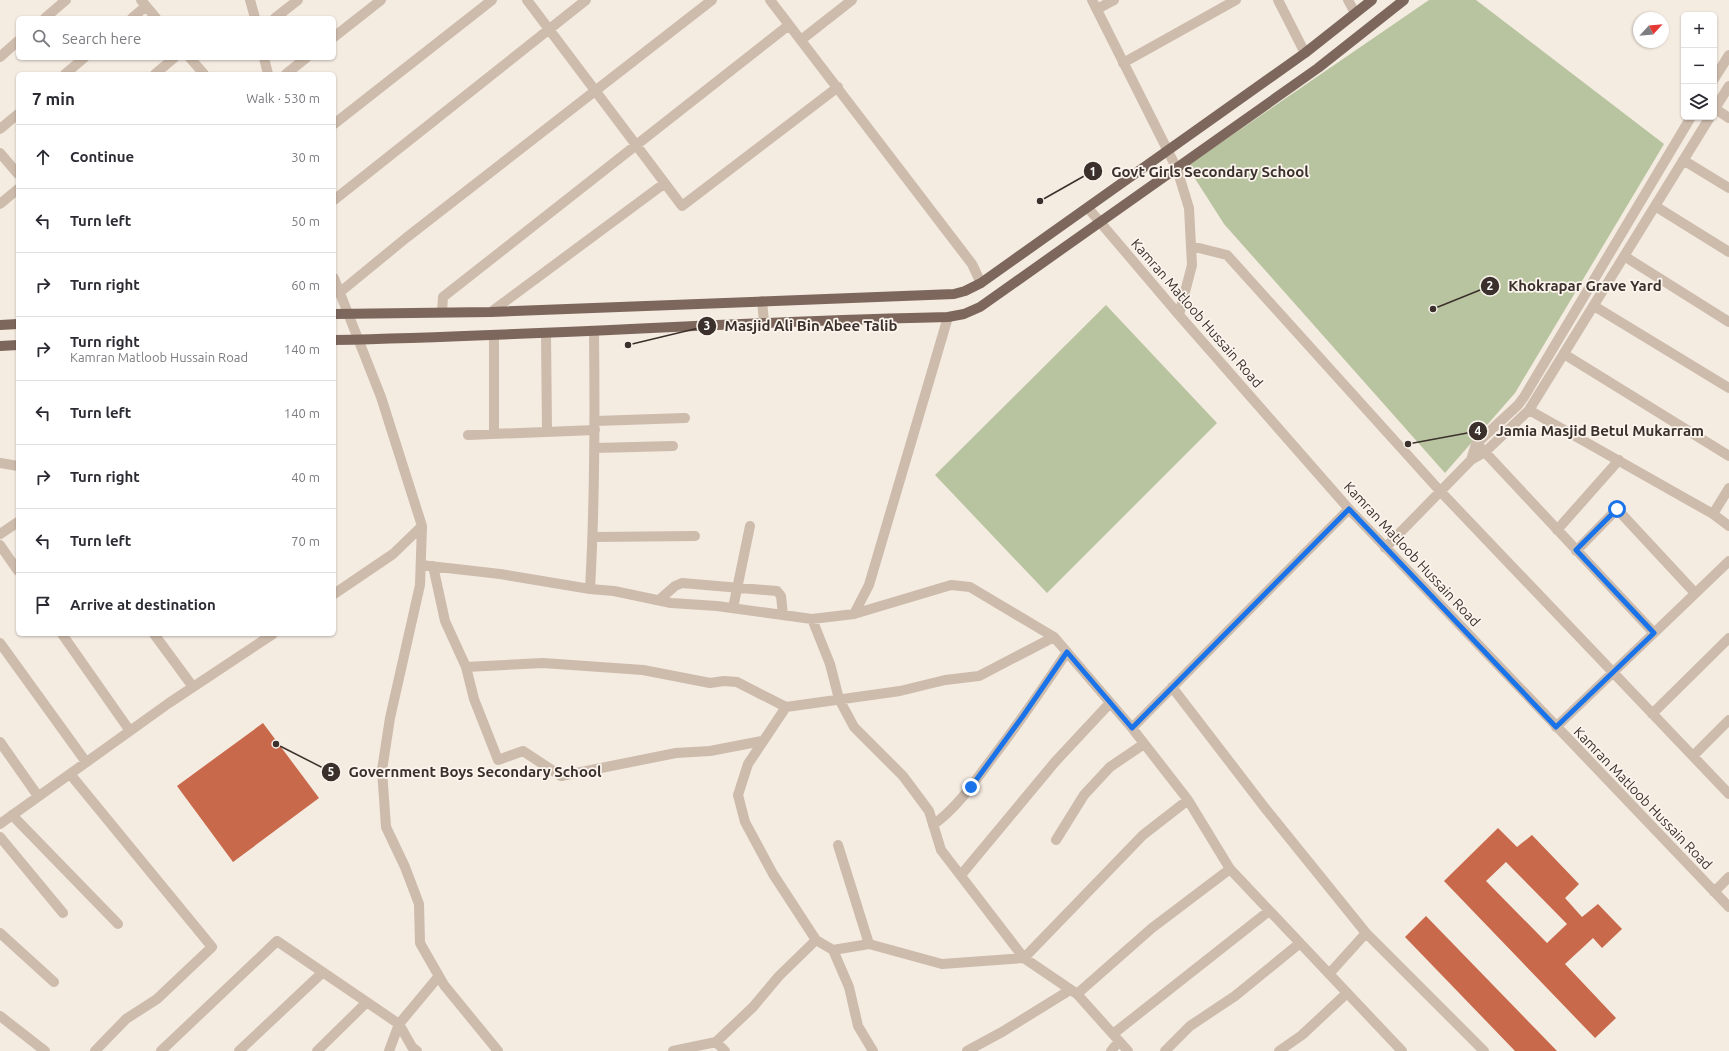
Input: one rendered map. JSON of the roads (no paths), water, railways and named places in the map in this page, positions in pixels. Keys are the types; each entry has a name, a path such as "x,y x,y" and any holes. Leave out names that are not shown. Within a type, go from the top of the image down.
{"main road":[{"path":"336,314 491,312 954,294 965,291 981,284 1305,53 1372,0"},
{"path":"336,340 594,332 824,319 948,317 964,314 980,307 1177,169 1318,68 1404,0"},
{"path":"0,325 16,324"},
{"path":"0,346 16,345"}],"street":[{"path":"47,16 66,0"},
{"path":"250,0 254,16"},
{"path":"278,16 298,0"},
{"path":"336,35 381,0"},
{"path":"336,122 492,0"},
{"path":"527,0 682,206 838,87"},
{"path":"336,198 586,0"},
{"path":"339,293 406,238 712,0"},
{"path":"770,0 972,264 981,284"},
{"path":"801,40 852,0"},
{"path":"1114,0 1094,5 1177,169 1189,208 1192,265 1179,316"},
{"path":"1124,63 1236,0"},
{"path":"1278,0 1305,53"},
{"path":"1348,0 1355,14"},
{"path":"133,16 143,3 154,16"},
{"path":"442,312 443,297 789,25"},
{"path":"0,57 16,43"},
{"path":"1717,75 1729,55"},
{"path":"68,72 82,60"},
{"path":"157,72 172,60"},
{"path":"192,60 202,72"},
{"path":"264,60 268,72"},
{"path":"288,72 304,60"},
{"path":"1717,105 1729,86"},
{"path":"1717,113 1729,118"},
{"path":"0,129 16,116"},
{"path":"1471,460 1476,444 1524,397 1689,120"},
{"path":"1385,548 1471,460 1484,452 1529,410 1707,120"},
{"path":"0,153 16,172"},
{"path":"1683,160 1729,188"},
{"path":"491,312 665,183"},
{"path":"0,204 16,191"},
{"path":"1655,206 1729,252"},
{"name":"Kamran Matloob Hussain Road","path":"1088,208 1179,316 1349,509 1729,907"},
{"path":"1191,246 1227,255 1440,491 1729,794"},
{"path":"1624,256 1729,322"},
{"path":"336,284 381,397 422,526 420,585 390,718 382,770 386,827 404,867 418,904 420,943 444,985 498,1051"},
{"path":"762,301 764,322"},
{"path":"1594,306 1729,388"},
{"path":"854,614 869,585 948,317"},
{"path":"590,589 595,448 594,332"},
{"path":"546,333 547,432"},
{"path":"494,335 494,434"},
{"path":"1564,354 1729,456"},
{"path":"1529,410 1713,514 1729,526"},
{"path":"468,435 547,432 685,418"},
{"path":"1476,444 1654,633"},
{"path":"595,448 673,446"},
{"path":"1557,530 1618,460"},
{"path":"0,463 16,466"},
{"path":"1713,514 1729,488"},
{"path":"1132,728 1349,509"},
{"path":"1576,550 1617,509 1695,593"},
{"path":"0,534 16,523"},
{"path":"336,593 394,554 422,526"},
{"path":"733,608 750,526"},
{"path":"593,537 695,536"},
{"path":"0,545 16,568"},
{"path":"1556,727 1729,561"},
{"path":"421,565 500,574 590,589 614,591 671,603 733,608 812,619 854,614 951,585 970,587 1054,637 1132,728 1188,800 1230,869 1402,1051"},
{"path":"433,566 444,621 466,667 474,699 498,760 523,751 561,776 676,753 710,751 762,741"},
{"path":"659,600 675,586 682,583 777,591 781,596 783,615"},
{"path":"812,619 830,664 839,699 854,727 903,776 929,811 941,850 1024,958 1074,992 1128,1051"},
{"path":"63,636 130,731"},
{"path":"155,636 193,687"},
{"path":"0,824 193,687 270,636"},
{"path":"466,667 543,663 643,670 710,683 724,681 737,682 786,707 900,690 944,680 979,676 1054,637"},
{"path":"1652,714 1729,638"},
{"path":"0,643 86,762"},
{"path":"933,825 946,816 971,787 1023,716 1067,652"},
{"path":"1172,687 1265,808 1366,933 1484,1051"},
{"path":"961,875 1055,762 1110,703"},
{"path":"786,707 748,764 738,795 745,822 773,874 816,940 833,950 849,987 858,1026 873,1051"},
{"path":"1693,756 1729,720"},
{"path":"0,742 38,796"},
{"path":"1056,840 1084,795 1110,767 1144,744"},
{"path":"70,774 212,947 157,999 126,1019 95,1051"},
{"path":"833,950 869,944 942,964 1024,958 1143,835 1188,800"},
{"path":"12,815 118,924"},
{"path":"0,837 63,913"},
{"path":"838,845 869,944"},
{"path":"967,1051 1074,992 1152,928 1230,869"},
{"path":"1714,892 1729,877"},
{"path":"1111,1051 1116,1037 1269,911"},
{"path":"0,933 54,982"},
{"path":"1329,974 1366,933"},
{"path":"161,1051 278,940 399,1024 412,1046 417,1051"},
{"path":"673,1051 716,1042 753,1007 779,976 816,940"},
{"path":"1165,1051 1190,1026 1235,996 1300,943"},
{"path":"239,1051 323,972"},
{"path":"389,1051 399,1024 439,976"},
{"path":"1278,1051 1302,1035 1346,993"},
{"path":"317,1051 367,1002"},
{"path":"0,1016 45,1051"},
{"path":"716,1042 725,1051"}],"place":[{"name":"Govt Girls Secondary School","path":"1040,201"},
{"name":"Khokrapar Grave Yard","path":"1433,309"},
{"name":"Masjid Ali Bin Abee Talib","path":"628,345"},
{"name":"Jamia Masjid Betul Mukarram","path":"1408,444"},
{"name":"Government Boys Secondary School","path":"276,744"}]}
